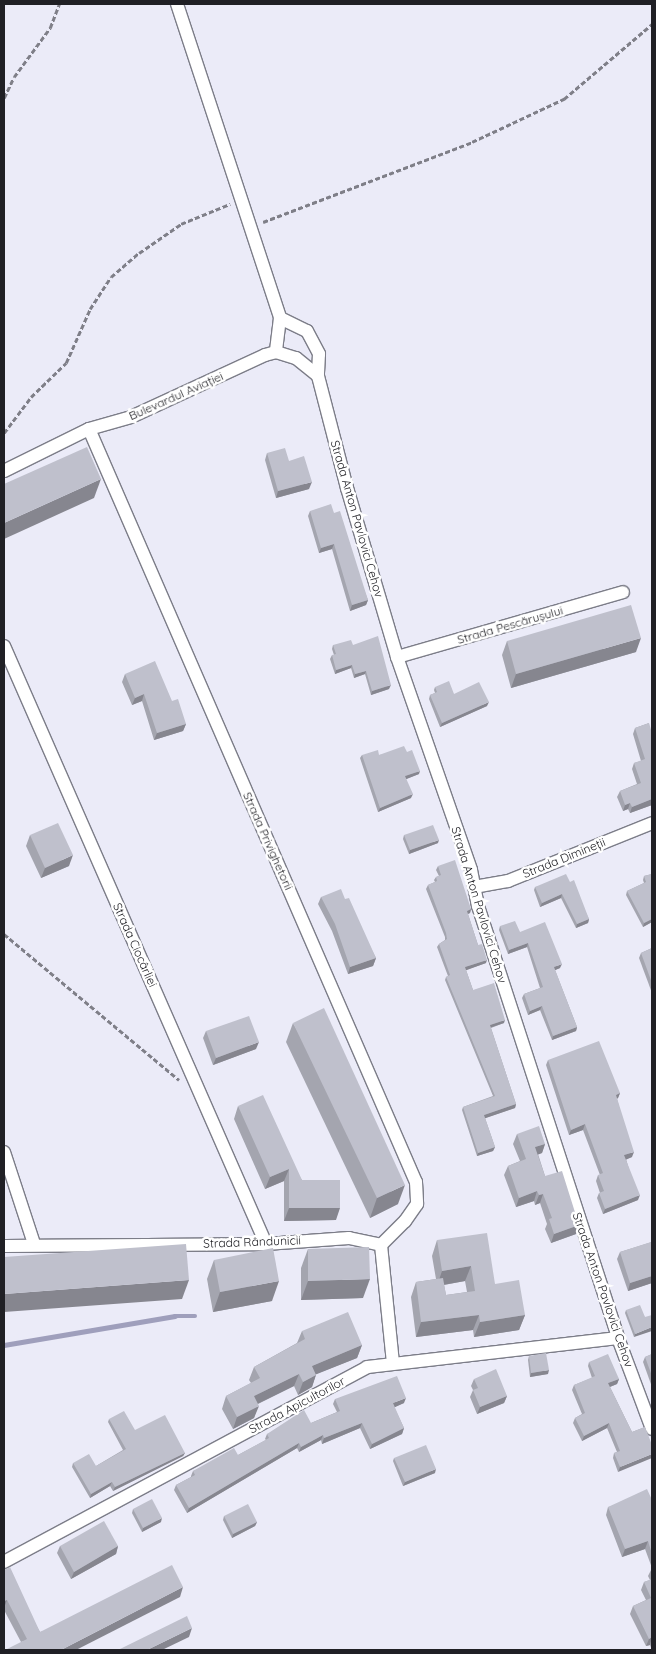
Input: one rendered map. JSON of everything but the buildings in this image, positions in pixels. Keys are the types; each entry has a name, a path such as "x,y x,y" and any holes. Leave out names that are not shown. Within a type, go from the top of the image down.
{"street":[{"path":"177,4 280,318 276,352 296,358 318,376"},
{"name":"Strada Anton Pavlovici Cehov","path":"280,318 307,331 315,342 320,354 318,376 347,488 398,657 474,887 478,906 618,1338 652,1429"},
{"name":"Bulevardul Aviației","path":"4,471 89,430 131,417 276,352"},
{"name":"Strada Privighetorii","path":"89,430 416,1182 417,1204 406,1221 381,1245"},
{"name":"Strada Pescărușului","path":"398,657 623,592"},
{"name":"Strada Ciocârliei","path":"4,646 266,1244"},
{"name":"Strada Dimineții","path":"474,887 508,881 652,824"},
{"path":"4,1152 34,1244"},
{"name":"Strada Rândunicii","path":"4,1246 34,1244 266,1244 349,1238 381,1245"},
{"path":"381,1245 393,1363"},
{"name":"Strada Apicultorilor","path":"4,1562 367,1367 618,1338"}],"path":[{"path":"4,98 14,77 50,28 60,4"},
{"path":"250,227 472,142 564,99 652,24"},
{"path":"4,433 31,397 66,363 78,341 90,308 111,277 139,253 181,224 241,200"},
{"path":"4,934 180,1081"}],"waterway":[{"path":"4,1345 175,1316 195,1316"}]}
